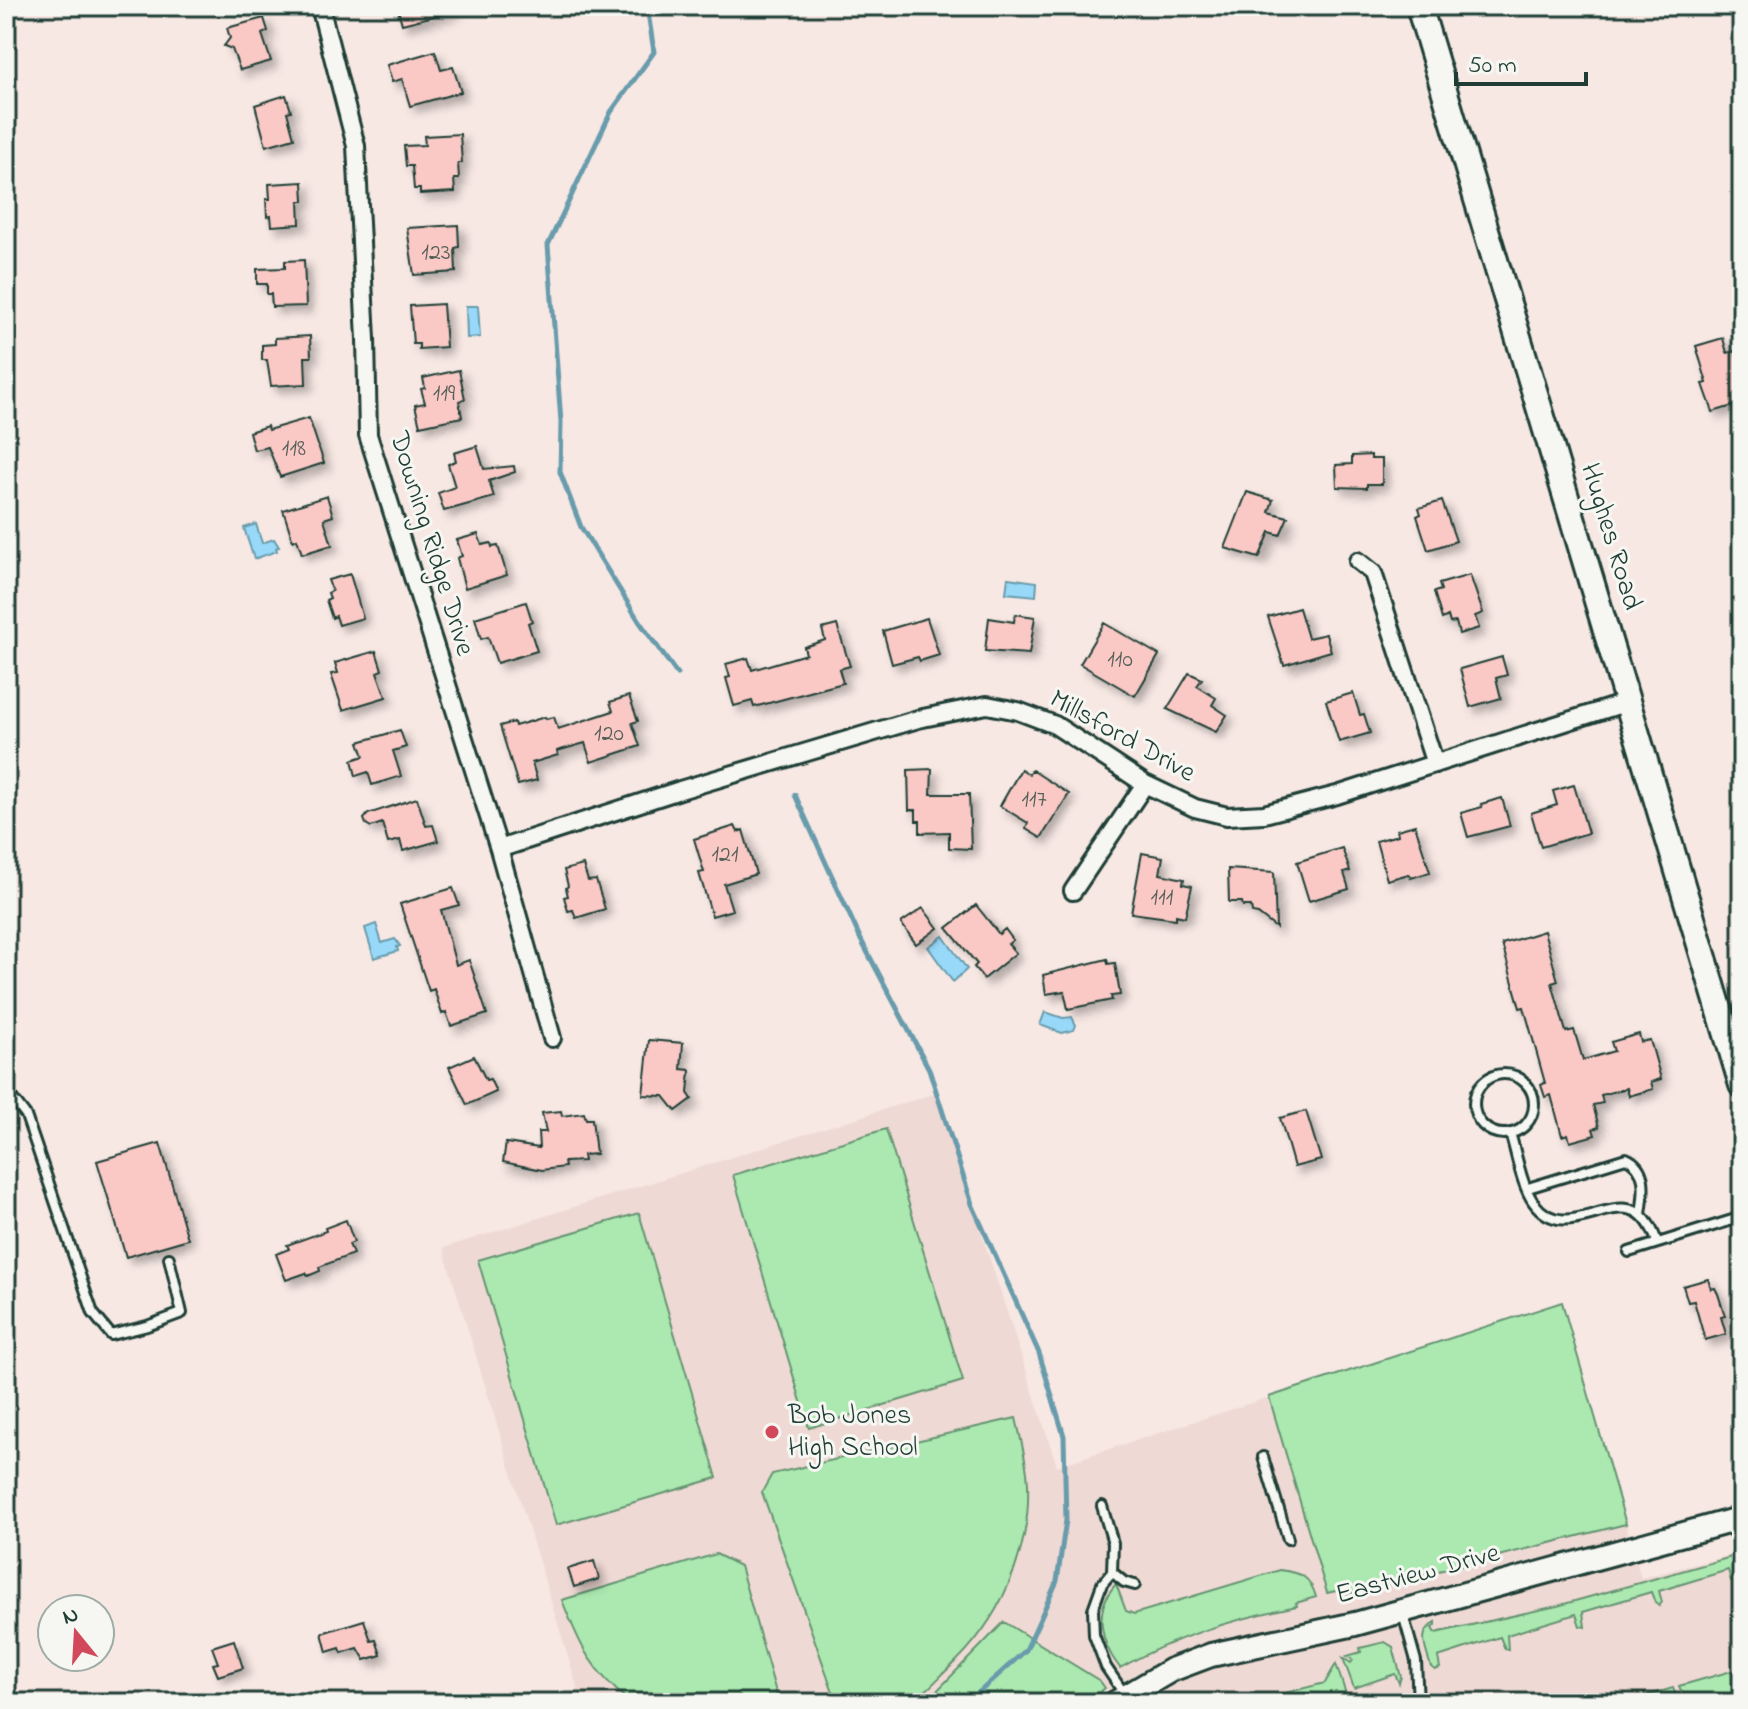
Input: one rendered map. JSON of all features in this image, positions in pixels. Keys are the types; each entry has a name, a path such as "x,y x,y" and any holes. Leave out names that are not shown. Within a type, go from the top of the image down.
{"main road":[{"name":"Hughes Road","path":"1419,6 1742,1085"}],"street":[{"name":"Downing Ridge Drive","path":"320,6 356,146 368,435 499,849 552,1038"},
{"path":"1358,561 1373,573 1435,764"},
{"name":"Millsford Drive","path":"499,849 680,790 918,719 987,705 1018,711 1055,725 1145,784 1195,808 1227,816 1264,814 1337,795 1628,702"},
{"path":"1073,891 1145,784"},
{"name":"Eastview Drive","path":"1120,1700 1171,1670 1211,1655 1355,1624 1742,1518"}],"lane":[{"path":"1496,1075 1516,1077 1530,1090 1533,1098 1531,1116 1526,1124 1510,1133 1489,1130 1477,1117 1474,1106 1479,1086 1496,1075"},
{"path":"6,1090 26,1116 93,1313 111,1335 182,1313 169,1258"},
{"path":"1510,1133 1532,1201 1541,1210 1560,1220 1570,1221 1624,1207 1641,1214 1657,1242"},
{"path":"1528,1188 1626,1158 1638,1167 1644,1182 1641,1214"},
{"path":"1629,1252 1742,1217"},
{"path":"1263,1457 1288,1539"},
{"path":"1102,1506 1113,1543 1112,1572 1102,1584 1093,1609 1094,1635 1120,1700"},
{"path":"1112,1572 1124,1582 1135,1585"},
{"path":"1402,1611 1416,1661 1418,1703"}],"shaded area":[{"name":"Bob Jones High School","path":"936,1093 1057,1466 1562,1302 1641,1578 1742,1552 1742,1703 1118,1703 1100,1681 1004,1623 925,1703 582,1703 443,1248"}],"green space":[{"path":"886,1129 963,1381 809,1428 733,1175"},
{"path":"639,1213 717,1478 556,1525 478,1260"},
{"path":"1562,1302 1626,1524 1347,1594 1345,1589 1327,1593 1269,1397"},
{"path":"1016,1418 1026,1468 1028,1510 1017,1561 997,1608 966,1651 917,1698 899,1704 837,1703 762,1492 772,1474"},
{"path":"716,1554 740,1566 779,1703 631,1703 588,1657 562,1600"},
{"path":"1742,1554 1742,1566 1735,1569 1736,1583 1731,1581 1728,1570 1659,1591 1662,1602 1659,1606 1651,1592 1583,1612 1585,1627 1580,1626 1576,1614 1507,1635 1508,1650 1500,1637 1438,1657 1440,1668 1435,1670 1431,1667 1424,1636 1436,1622 1432,1628 1435,1633 1557,1606"},
{"path":"1280,1570 1304,1577 1311,1584 1316,1597 1296,1603 1297,1606 1228,1623 1184,1638 1120,1668 1108,1648 1102,1615 1104,1604 1116,1584 1126,1611 1134,1614"},
{"path":"1004,1622 1100,1681 1105,1688 1086,1703 925,1703"},
{"path":"1385,1642 1393,1647 1401,1677 1399,1683 1395,1674 1354,1688 1343,1658 1351,1663 1353,1660 1347,1656 1361,1652 1360,1648"},
{"path":"1336,1664 1347,1697 1327,1703 1304,1703 1302,1696 1279,1703 1245,1703 1325,1683"},
{"path":"1742,1668 1742,1693 1734,1696 1697,1700 1689,1698 1679,1686"},
{"path":"1673,1688 1676,1696 1685,1703 1622,1703"}],"water":[{"path":"466,306 478,306 480,337 467,338"},
{"path":"256,524 262,543 274,539 279,547 277,551 254,559 244,528"},
{"path":"1008,578 1037,582 1036,596 1006,593"},
{"path":"376,924 382,943 395,939 400,946 397,947 398,951 374,958 365,928"},
{"path":"943,936 967,969 953,982 928,947"},
{"path":"1045,1012 1063,1018 1072,1017 1076,1025 1074,1030 1062,1033 1040,1025"}],"building":[{"path":"397,6 454,6 454,11 402,24"},
{"path":"264,18 268,31 262,34 271,61 240,70 232,49 224,46 230,38 227,28"},
{"path":"435,51 441,70 453,67 461,92 410,106 402,79 392,82 387,65"},
{"path":"286,95 294,138 266,146 255,105"},
{"path":"460,134 462,163 458,163 459,179 454,179 455,192 420,194 420,189 414,189 412,166 406,166 404,146 425,145 424,136"},
{"path":"303,182 304,201 299,201 300,224 272,226 271,216 267,217 269,184"},
{"path":"458,225 456,272 414,275 407,228"},
{"path":"304,260 306,306 272,307 267,284 257,284 257,269 285,268 285,261"},
{"path":"443,304 446,347 419,349 419,344 413,344 410,306"},
{"path":"310,336 311,357 305,357 306,384 271,386 267,360 262,360 262,345 275,344 275,338"},
{"path":"1723,338 1727,353 1735,351 1742,374 1742,403 1713,412 1703,384 1707,383 1696,346"},
{"path":"459,370 465,399 459,401 462,417 420,426 415,405 425,403 421,389 425,388 423,378"},
{"path":"309,418 324,463 280,477 268,447 254,450 249,432"},
{"path":"477,446 484,469 514,466 515,472 489,481 494,497 444,511 438,493 455,487 448,464 456,461 454,453"},
{"path":"1371,455 1371,459 1382,459 1382,484 1367,484 1367,488 1337,487 1336,465 1352,464 1352,456"},
{"path":"1247,492 1273,500 1269,512 1288,517 1280,535 1270,532 1259,558 1225,548"},
{"path":"327,496 333,516 324,519 332,545 302,554 297,539 293,541 283,510"},
{"path":"1442,501 1456,541 1428,550 1417,516 1421,514 1419,508"},
{"path":"478,534 482,545 491,543 492,547 498,546 507,575 465,588 457,558 462,556 457,540"},
{"path":"350,574 363,618 339,625 336,616 332,618 326,600 332,591 328,580"},
{"path":"1470,575 1483,613 1475,616 1479,628 1459,634 1456,622 1450,623 1448,616 1442,619 1434,592 1441,590 1439,584"},
{"path":"526,602 532,621 528,623 537,651 497,663 488,637 481,639 475,618"},
{"path":"1299,608 1308,638 1326,634 1331,651 1284,665 1268,617"},
{"path":"1015,614 1035,617 1029,654 985,651 989,618 1014,622"},
{"path":"927,618 939,655 892,664 883,631"},
{"path":"1104,623 1159,655 1135,696 1080,664"},
{"path":"837,625 850,666 839,669 843,683 754,707 752,701 734,706 726,678 730,677 726,664 748,658 752,670 806,654 804,647 825,640 822,629"},
{"path":"376,651 382,670 377,672 386,697 343,710 331,674 338,673 335,663"},
{"path":"1502,657 1507,675 1496,678 1501,698 1470,707 1460,669"},
{"path":"1189,673 1202,679 1197,686 1216,698 1212,705 1227,715 1216,732 1167,709"},
{"path":"1353,693 1370,733 1339,742 1326,701"},
{"path":"629,696 638,721 632,723 640,746 591,762 585,743 557,751 558,755 532,763 537,780 518,785 500,726 514,722 515,726 554,717 558,729 613,711 610,702"},
{"path":"400,730 406,747 393,751 401,776 372,785 368,772 356,776 352,760 364,756 359,742"},
{"path":"932,769 931,794 969,794 971,849 949,848 949,832 920,833 916,810 909,810 908,770"},
{"path":"1021,769 1029,774 1032,770 1069,794 1041,838 1026,829 1028,823 1000,806"},
{"path":"1574,785 1588,833 1541,847 1531,813 1557,805 1553,791"},
{"path":"417,798 426,826 433,825 438,841 403,851 400,840 388,843 382,823 371,827 366,824 364,819 368,814"},
{"path":"1502,798 1510,826 1468,837 1461,813"},
{"path":"1415,825 1430,872 1411,878 1409,874 1387,880 1376,841 1398,835 1397,830"},
{"path":"735,826 738,832 743,830 756,874 724,884 732,910 712,916 699,873 704,872 694,839"},
{"path":"1342,848 1350,871 1344,873 1349,889 1309,901 1297,862"},
{"path":"1142,853 1163,857 1160,874 1184,879 1183,884 1192,886 1185,917 1176,915 1176,919 1131,913"},
{"path":"583,865 588,881 596,880 605,909 576,918 573,910 568,911 564,897 568,896 568,886 564,870"},
{"path":"1228,869 1274,872 1276,928 1252,913 1251,906 1229,902"},
{"path":"453,888 459,905 441,910 456,965 469,960 487,1014 451,1026 446,1012 442,1014 434,989 429,991 400,904"},
{"path":"976,905 999,934 1005,929 1013,940 1008,944 1016,953 984,979 974,967 977,964 947,928"},
{"path":"923,908 938,928 916,944 901,923"},
{"path":"1544,931 1558,981 1552,983 1566,1032 1574,1030 1583,1060 1614,1051 1611,1042 1639,1034 1641,1042 1650,1040 1661,1079 1651,1082 1653,1089 1629,1096 1627,1088 1601,1095 1603,1103 1593,1105 1599,1127 1593,1129 1595,1135 1570,1142 1568,1134 1562,1136 1551,1095 1545,1097 1541,1085 1545,1083 1524,1007 1520,1008 1502,944"},
{"path":"1107,959 1108,964 1115,963 1120,995 1111,996 1112,1000 1068,1009 1064,991 1046,994 1043,975"},
{"path":"649,1040 683,1043 681,1069 690,1070 688,1093 692,1099 676,1111 664,1096 643,1095"},
{"path":"474,1056 496,1092 467,1105 449,1067"},
{"path":"561,1111 562,1116 584,1113 586,1119 592,1119 596,1154 583,1155 584,1161 564,1162 565,1167 542,1170 503,1162 506,1143 539,1148 538,1132 546,1132 542,1113"},
{"path":"1306,1111 1321,1160 1294,1167 1280,1118"},
{"path":"160,1143 188,1239 126,1257 97,1161"},
{"path":"346,1220 354,1242 349,1244 353,1254 319,1267 320,1271 308,1276 306,1273 286,1280 276,1254 289,1249 287,1245"},
{"path":"1708,1279 1711,1289 1715,1288 1718,1294 1725,1316 1721,1317 1726,1334 1705,1340 1694,1301 1688,1302 1683,1286"},
{"path":"594,1561 599,1579 574,1587 568,1569"},
{"path":"364,1620 371,1641 376,1640 381,1655 365,1660 358,1648 342,1653 340,1648 327,1652 322,1633"},
{"path":"234,1640 243,1668 218,1676 213,1664 218,1663 212,1647"}],"waterway":[{"path":"647,6 654,52 611,112 548,245 561,422 560,472 581,527 639,621 677,674"},
{"path":"795,795 861,940 929,1069 972,1204 1039,1353 1064,1436 1066,1520 1057,1581 1026,1650 967,1703"}],"place":[{"name":"Bob Jones High School","path":"772,1432"}]}
